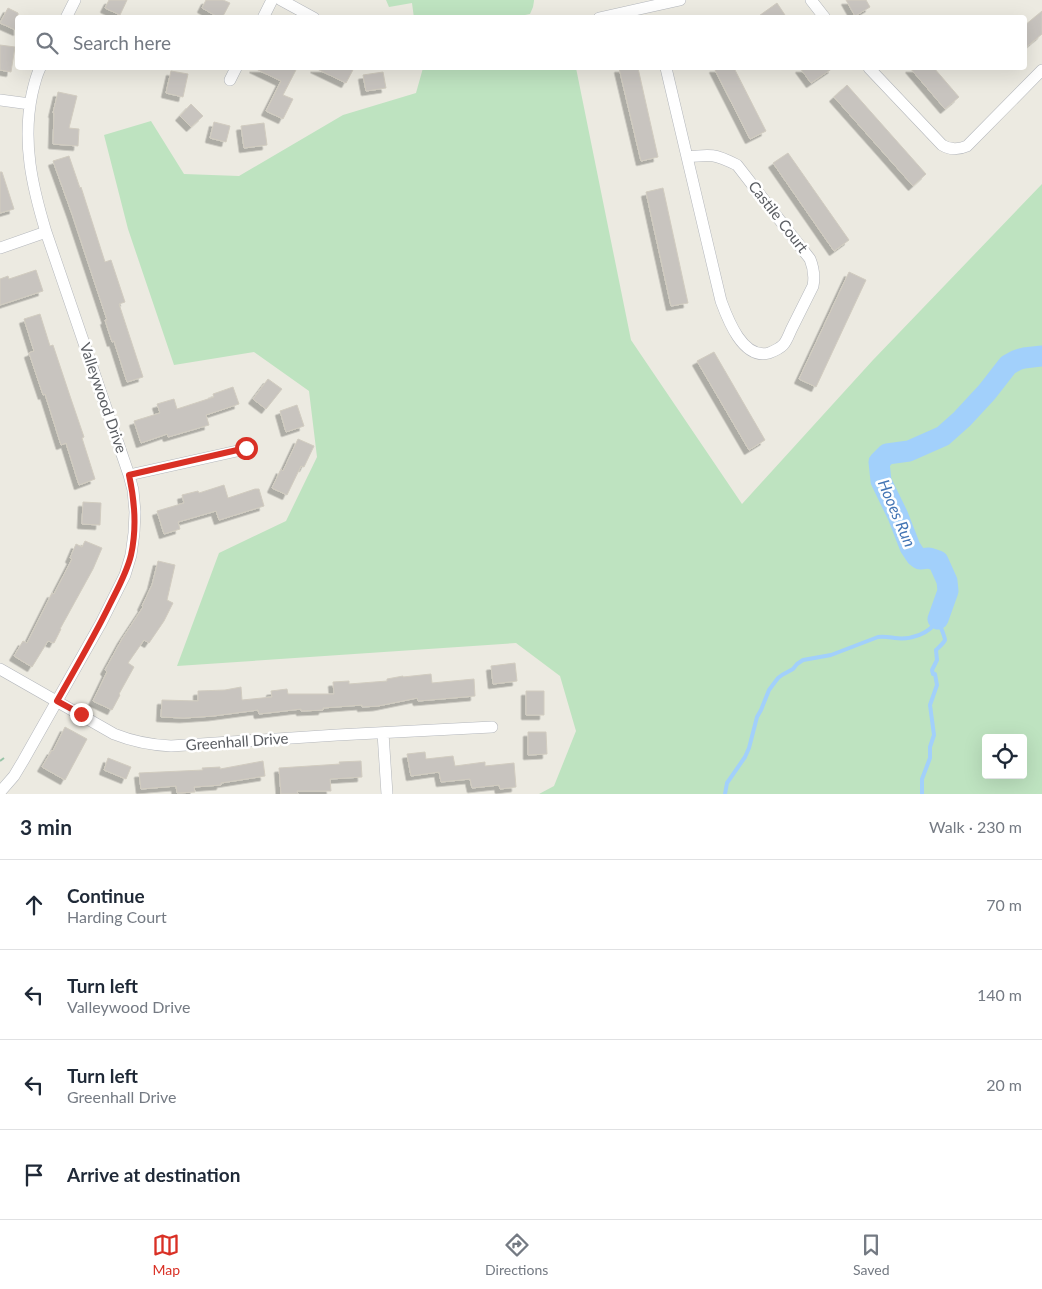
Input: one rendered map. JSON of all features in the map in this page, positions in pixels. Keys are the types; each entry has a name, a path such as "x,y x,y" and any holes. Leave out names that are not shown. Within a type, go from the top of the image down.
{"street":[{"path":"68,15 75,0"},
{"path":"264,15 272,0"},
{"path":"281,0 308,15"},
{"path":"626,15 652,12 680,0"},
{"path":"811,0 823,15"},
{"name":"Valleywood Drive","path":"0,792 14,776 101,623 125,575 131,555 134,533 135,512 133,490 129,475 46,232 31,174 28,124 30,104 39,70"},
{"path":"230,80 235,70"},
{"name":"Castile Court","path":"666,70 687,157 721,301 737,335 749,350 766,354 774,351 784,344 813,286 814,268 810,259 738,165 710,154 687,157"},
{"path":"871,70 942,145 954,150 967,146 1042,70"},
{"path":"0,100 30,104"},
{"path":"0,248 46,232"},
{"path":"129,475 246,448"},
{"name":"Greenhall Drive","path":"0,669 114,734 131,741 149,745 171,746 492,727"},
{"path":"383,733 388,794"}],"path":[{"path":"0,761 4,758"}],"green space":[{"path":"386,0 534,0 530,14 525,15 414,15 412,3 389,7"},
{"path":"422,70 576,70 631,340 742,504 873,360 1042,184 1042,794 539,794 554,786 576,731 560,676 516,643 177,666 219,553 286,521 317,457 309,391 254,352 174,365 128,229 104,135 151,121 184,174 239,176 343,115 416,93"}],"building":[{"path":"109,0 127,0 120,15 105,8"},
{"path":"206,0 223,0 230,3 224,15 215,15 202,8"},
{"path":"846,0 866,0 870,7 854,15"},
{"path":"777,3 785,15 760,15"},
{"path":"8,8 18,13 18,15 15,15 15,30 0,23"},
{"path":"1042,11 1042,34 1027,46 1027,24"},
{"path":"0,45 15,47 11,72 0,70"},
{"path":"258,70 296,70 283,95 293,99 283,119 266,111 281,81"},
{"path":"319,70 353,70 346,83"},
{"path":"619,70 638,70 658,157 641,161"},
{"path":"715,70 735,70 766,131 750,139"},
{"path":"801,70 830,70 811,83"},
{"path":"912,70 936,70 959,97 945,109"},
{"path":"171,71 188,74 183,97 166,93"},
{"path":"383,72 386,88 366,91 363,75"},
{"path":"847,85 926,174 913,186 834,97"},
{"path":"58,92 77,96 69,128 79,129 78,146 53,144 53,113"},
{"path":"191,104 203,116 191,127 180,116"},
{"path":"214,122 230,126 226,142 210,138"},
{"path":"264,123 267,145 244,148 241,126"},
{"path":"788,153 849,240 834,251 773,163"},
{"path":"69,156 105,262 111,260 125,302 119,304 143,377 127,382 114,341 112,342 105,320 107,320 53,161"},
{"path":"0,172 2,172 14,209 0,213"},
{"path":"663,188 688,303 671,306 646,192"},
{"path":"36,270 43,291 0,305 0,279 8,276 9,279"},
{"path":"849,272 866,280 816,387 799,379"},
{"path":"40,314 50,346 53,345 84,437 82,438 95,479 79,485 66,443 61,445 45,394 43,395 29,353 34,351 24,319"},
{"path":"714,352 765,440 749,450 697,361"},
{"path":"268,379 282,389 266,409 253,399"},
{"path":"233,387 239,404 206,415 209,425 168,437 167,434 141,443 134,421 160,413 157,404 174,399 177,409 214,397 213,394"},
{"path":"297,405 304,426 286,432 280,411"},
{"path":"298,439 314,446 304,467 301,466 287,495 272,488 281,469 283,471"},
{"path":"224,485 228,498 259,489 264,506 219,520 216,511 178,522 180,529 164,534 157,511 184,503 182,495 198,491 199,493"},
{"path":"83,502 101,503 100,525 82,524"},
{"path":"85,541 102,548 54,643 48,641 32,667 14,656 23,641 27,643 52,593 54,594 72,559 70,558 76,544 82,547"},
{"path":"158,561 175,565 167,600 173,603 164,621 149,643 144,640 128,663 134,667 112,710 93,701 107,672 105,670 143,607 152,585"},
{"path":"515,663 517,681 493,684 491,666"},
{"path":"431,674 432,683 474,679 475,696 418,701 417,698 378,706 362,707 362,705 323,708 323,710 301,711 301,709 259,714 258,710 213,716 161,717 162,700 198,701 198,691 225,690 241,687 242,700 272,697 271,691 287,689 288,694 334,694 333,682 349,681 349,684 387,681 387,679 403,676"},
{"path":"526,691 544,691 544,715 526,715"},
{"path":"65,727 87,739 65,780 42,767 53,751"},
{"path":"528,732 546,732 547,754 528,755"},
{"path":"425,752 426,759 453,756 455,766 485,762 485,766 514,763 516,787 500,789 499,785 472,788 470,779 441,782 439,772 411,776 407,754"},
{"path":"108,758 131,767 126,779 104,770"},
{"path":"263,761 265,776 221,783 221,785 194,787 195,792 177,793 176,786 141,789 139,773 203,770 202,768 220,767 220,769"},
{"path":"361,761 362,777 330,779 331,791 297,791 298,794 281,794 279,768"}],"waterway":[{"name":"Hooes Run","path":"938,619 948,591 947,581 938,561 929,558 920,559 910,547 881,481 879,462 887,454 909,451 943,436 987,392 1008,365 1024,358 1042,356"},
{"name":"Hooes Run","path":"725,794 727,783 749,748 757,717 769,690 778,678 803,660 831,655 878,637 914,637 930,629 938,619"},
{"path":"922,794 922,779 930,758 930,747 934,735 930,705 937,685 935,674 933,674 932,670 937,660 936,650 945,640 938,619"}],"route":[{"path":"81,714 57,701 101,623 125,575 131,555 135,512 133,490 129,475 246,448"}]}
